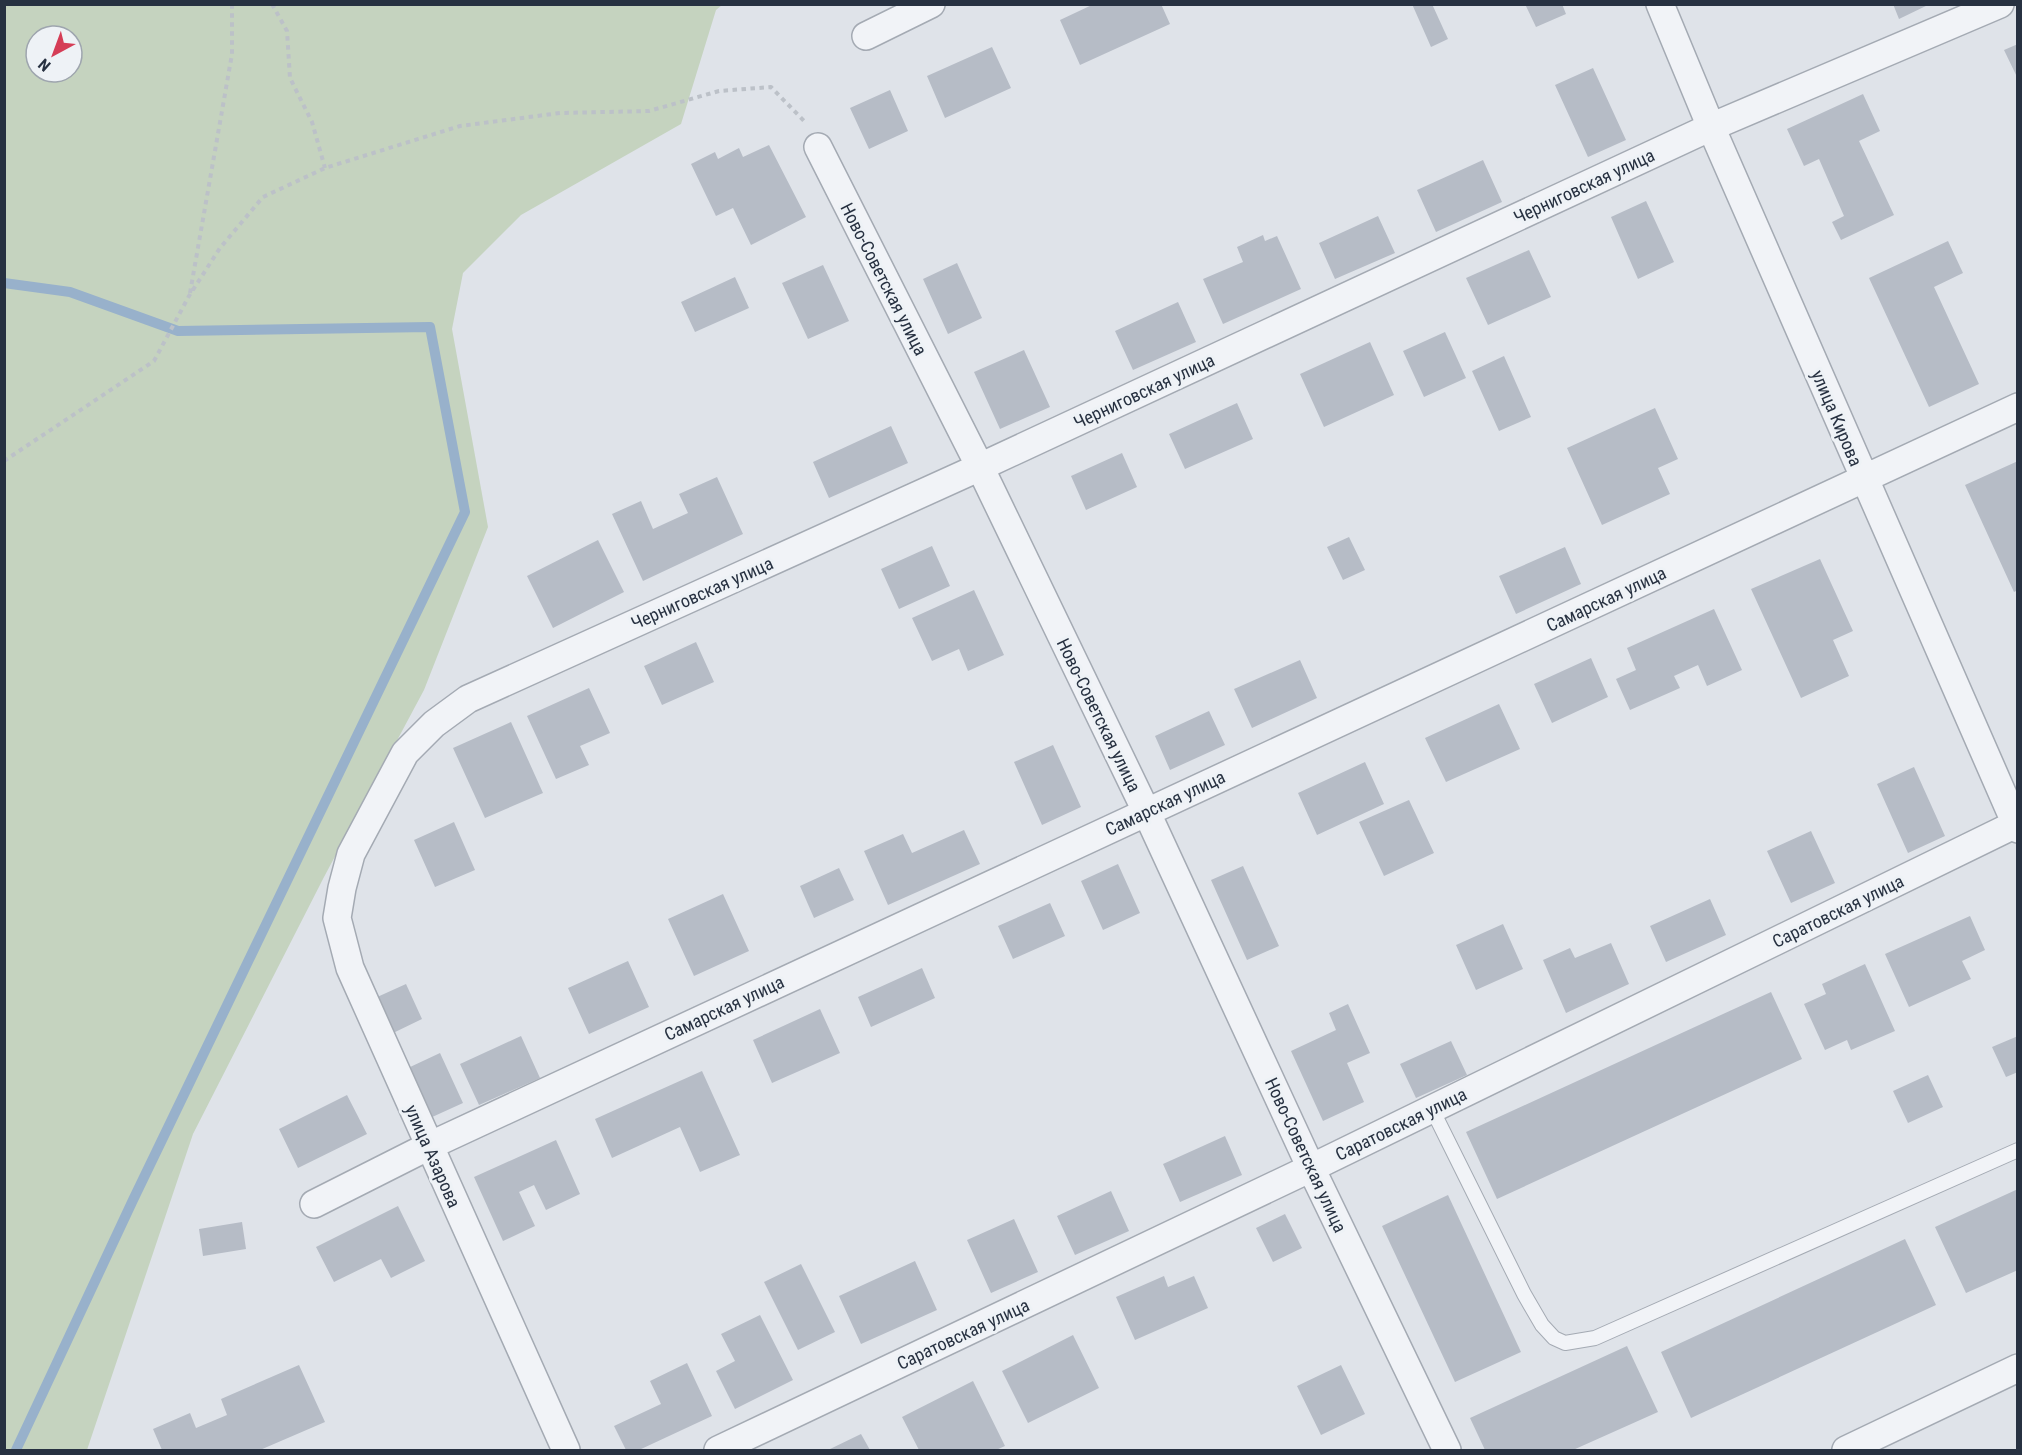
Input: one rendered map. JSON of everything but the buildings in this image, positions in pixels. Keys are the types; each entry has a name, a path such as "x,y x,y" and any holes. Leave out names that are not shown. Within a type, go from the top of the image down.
{"street":[{"path":"866,36 931,4"},
{"name":"улица Кирова","path":"1660,4 1864,480 2017,826"},
{"name":"Черниговская улица","path":"351,854 405,753 434,724 468,699 980,467 1711,127 2000,4"},
{"name":"Ново-Советская улица","path":"813,135 980,467 1146,811 1311,1168 1447,1450"},
{"name":"Самарская улица","path":"314,1203 429,1146 1146,811 2018,407"},
{"name":"Саратовская улица","path":"718,1450 1311,1168 2017,826"},
{"name":"улица Азарова","path":"351,854 337,918 350,968 566,1450"},
{"path":"1846,1450 2018,1368"}],"lane":[{"path":"1432,1109 1524,1294 1542,1324 1554,1338 1565,1343 1595,1338 2018,1150"}],"path":[{"path":"189,296 232,54 232,4"},
{"path":"272,4 287,32 290,78 312,122 325,168"},
{"path":"4,461 154,361 189,296 220,248 263,197 325,168 460,126 560,113 649,111 719,91 771,87 813,135"}],"green space":[{"path":"5,5 722,5 716,10 681,124 521,215 463,273 452,329 488,527 424,690 324,877 193,1134 87,1450 5,1450"}],"waterway":[{"path":"4,283 70,292 178,331 430,327 465,512 133,1200 16,1450"}]}
